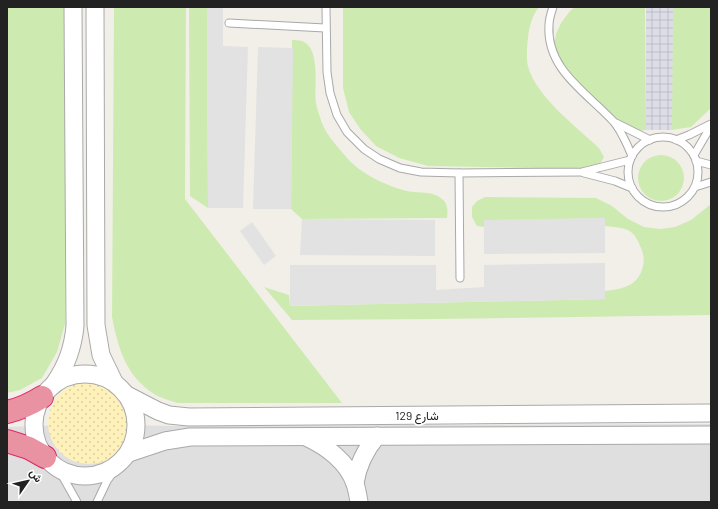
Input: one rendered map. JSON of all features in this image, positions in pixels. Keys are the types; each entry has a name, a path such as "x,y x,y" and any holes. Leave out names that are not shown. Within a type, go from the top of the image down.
{"highway":[{"path":"7,412 24,407 48,390"},
{"path":"7,441 29,448 52,464"}],"street":[{"path":"73,7 74,342 70,357 63,371 48,390 36,412 34,428 37,443 52,464 73,475 88,477 103,474 117,467 129,453 134,442 136,424 133,406 127,395 114,382 101,355 96,325 95,7"},
{"path":"48,390 68,377 84,374 100,376 114,382"},
{"name":"شارع 129","path":"127,395 158,411 170,415 189,416 711,413"},
{"name":"شارع 129","path":"129,453 165,441 190,437 711,435"},
{"path":"355,483 362,457 377,436"},
{"path":"306,437 324,447 340,460 355,483 359,502"}],"lane":[{"path":"326,7 325,28 327,72 330,93 337,115 348,132 364,149 380,159 400,168 421,172 582,172 631,158"},
{"path":"553,7 549,24 550,43 556,61 567,76 614,122 650,140"},
{"path":"229,23 325,28"},
{"path":"614,122 631,158"},
{"path":"676,140 711,125"},
{"path":"695,158 711,125"},
{"path":"667,137 676,140 689,148 695,158 698,170 698,179 695,188 689,197 680,204 669,207 658,207 647,204 638,197 632,188 628,169 631,158 640,146 650,140 667,137"},
{"path":"695,158 711,165"},
{"path":"459,172 460,278"},
{"path":"582,172 632,188"},
{"path":"695,188 711,182"},
{"path":"52,464 77,502"},
{"path":"97,502 107,481 117,467"}],"shaded area":[{"path":"207,7 223,7 223,46 248,47 243,208 208,208"},
{"path":"646,7 673,7 672,130 646,130"},
{"path":"258,47 293,48 291,209 253,209"},
{"path":"605,218 605,253 484,254 484,220"},
{"path":"302,219 435,220 435,256 300,255"},
{"path":"252,222 276,256 264,265 240,231"},
{"path":"605,263 605,299 290,306 290,265 436,265 436,290 484,287 484,265"},
{"path":"87,424 171,426 711,424 711,502 7,502 7,427"}],"green space":[{"path":"7,7 66,7 65,324 57,352 42,378 20,390 7,393"},
{"path":"114,7 186,7 185,199 342,403 177,403 159,397 144,387 130,370 117,340 112,317"},
{"path":"189,7 207,7 208,208 190,196"},
{"path":"343,7 539,7 534,14 529,30 527,63 532,78 548,100 599,148 604,157 600,164 591,169 428,166 399,158 376,146 361,130 349,112 343,88"},
{"path":"575,7 645,7 646,130 630,132 569,82 554,47 556,34 561,23"},
{"path":"672,7 711,7 711,108 691,127 672,130"},
{"path":"292,40 302,41 308,45 312,51 315,68 316,103 322,123 333,141 347,158 359,169 383,183 407,191 430,193 438,196 446,205 447,218 302,219 291,209"},
{"path":"661,155 674,159 680,165 684,178 680,191 674,197 661,201 648,197 642,191 638,178 642,165 648,159"},
{"path":"485,197 596,198 612,206 628,219 644,227 660,229 675,227 691,220 711,204 711,315 292,320 264,287 289,295 290,306 605,299 605,291 628,286 634,282 642,270 644,261 643,252 636,238 631,232 625,229 605,226 605,218 484,221 484,227 477,226 472,217 472,207 477,201"}],"sand":[{"path":"89,382 105,385 118,394 127,407 130,423 127,439 118,452 105,461 89,464 73,461 60,452 51,439 48,423 51,407 60,394 73,385"}]}
